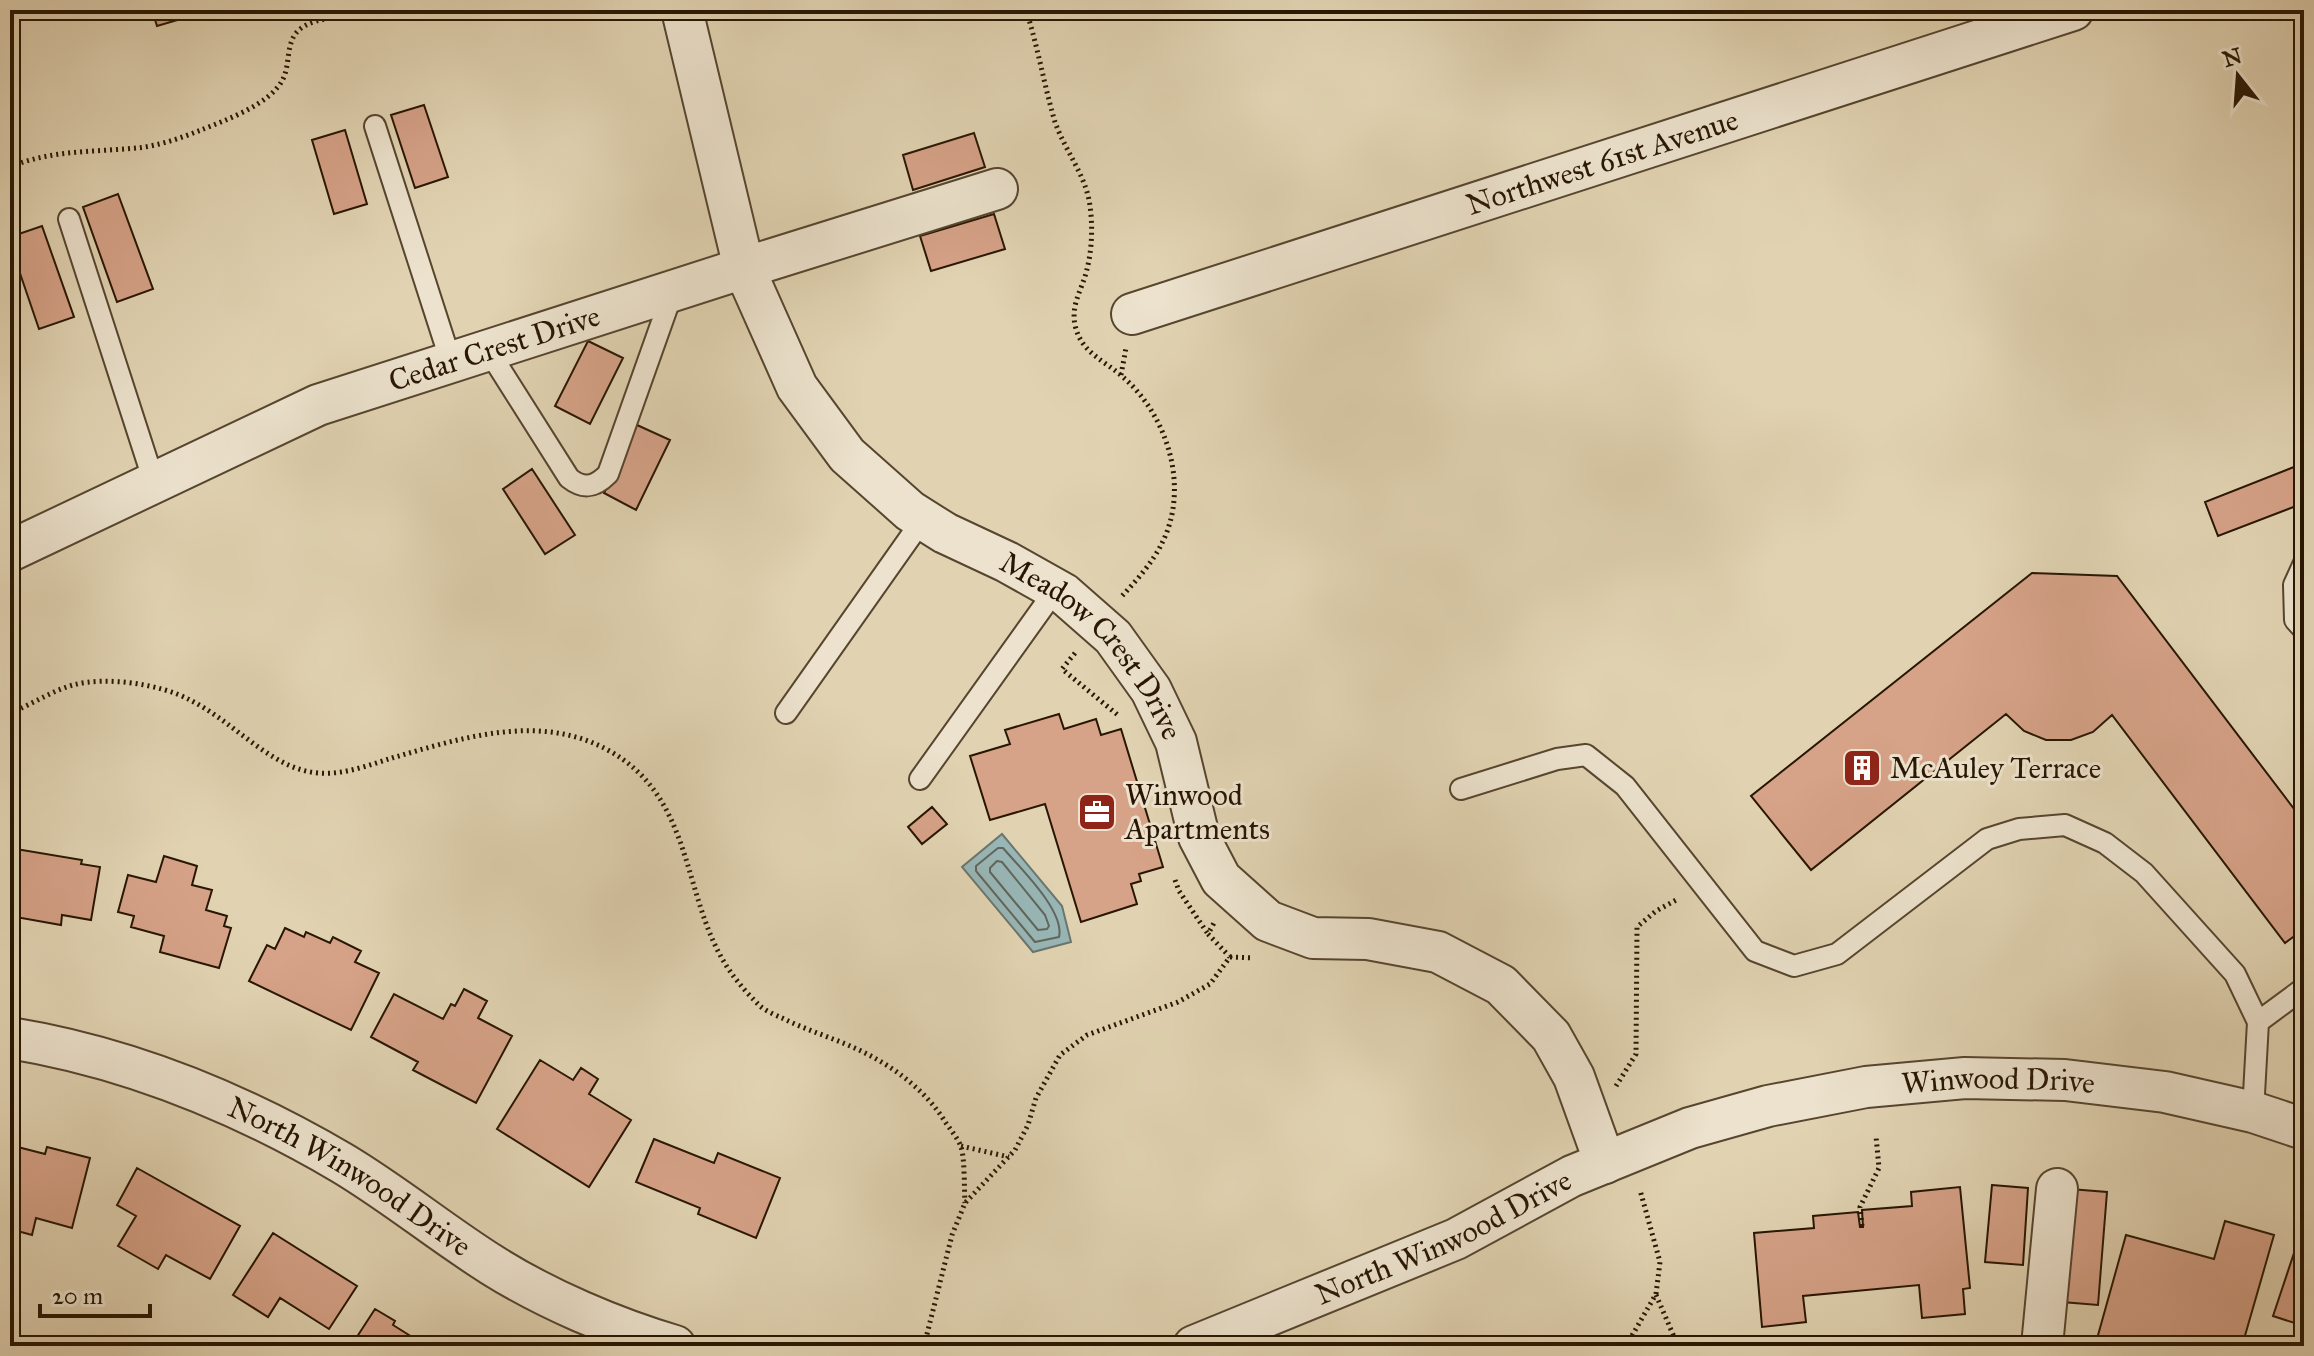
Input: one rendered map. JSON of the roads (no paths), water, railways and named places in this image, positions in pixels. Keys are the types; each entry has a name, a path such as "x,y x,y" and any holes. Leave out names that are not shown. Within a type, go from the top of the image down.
{"street":[{"name":"Meadow Crest Drive","path":"682,10 744,268 797,387 847,455 910,511 945,533 1056,589 1113,637 1151,690 1176,742 1199,837 1221,879 1234,891 1268,921 1313,938 1368,939 1438,952 1501,985 1551,1036 1574,1077 1586,1111 1615,1159"},
{"name":"Northwest 61st Avenue","path":"1132,314 2073,10"},
{"name":"Cedar Crest Drive","path":"10,551 318,405 997,189"},
{"name":"North Winwood Drive","path":"10,1038 102,1059 189,1087 267,1121 345,1165 495,1267 572,1307 646,1338 675,1346"},
{"name":"Winwood Drive","path":"1690,1128 1768,1106 1866,1087 1965,1078 2079,1081 2165,1092 2253,1112 2304,1129"},
{"name":"North Winwood Drive","path":"1194,1346 1456,1239 1572,1176 1690,1128"},
{"path":"2042,1346 2057,1189"}],"lane":[{"path":"375,126 451,362"},
{"path":"69,219 154,482"},
{"path":"488,350 569,478 583,486 591,486 608,474 674,290"},
{"path":"786,713 923,519"},
{"path":"2304,563 2294,585 2295,620 2304,630"},
{"path":"920,779 1056,589"},
{"path":"1461,789 1557,759 1586,755 1625,786 1755,951 1794,966 1837,954 1987,839 2019,829 2065,825 2105,843 2144,873 2235,974 2258,1022 2253,1112"},
{"path":"2258,1022 2304,988"}],"water":[{"path":"1002,834 1062,906 1071,942 1033,952 962,867"}],"place":[{"name":"McAuley Terrace","path":"1862,768"},
{"name":"Winwood Apartments","path":"1097,812"}]}
